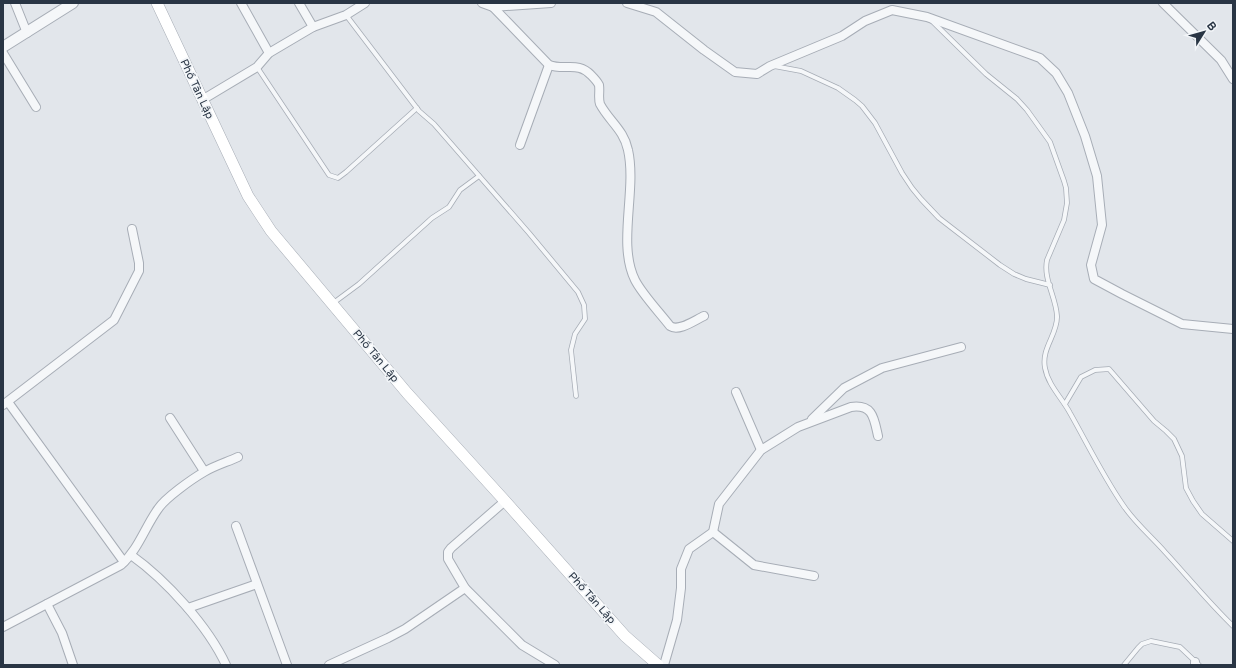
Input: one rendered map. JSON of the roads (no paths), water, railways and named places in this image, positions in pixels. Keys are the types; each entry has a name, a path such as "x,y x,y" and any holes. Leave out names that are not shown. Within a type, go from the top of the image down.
{"main road":[{"name":"Phố Tân Lập","path":"157,3 248,196 271,232 407,393 505,500 625,636 658,665"}],"street":[{"path":"15,3 26,33"},
{"path":"3,48 73,3"},
{"path":"241,3 269,53"},
{"path":"299,3 313,28"},
{"path":"202,100 257,67 269,53 313,28 346,15 365,3"},
{"path":"482,3 494,7 551,3"},
{"path":"627,3 656,12 704,50 735,72 757,74 770,66 842,36 865,21 892,10 928,17 1040,58 1056,73 1071,100 1097,176 1102,225 1091,265 1094,279 1182,324 1233,329"},
{"path":"1163,3 1220,60 1233,79"},
{"path":"494,7 549,65 559,68 579,67 587,71 598,83 598,99 600,104 617,126 629,151 630,168 627,245 630,267 635,282 673,328 680,328 704,316"},
{"path":"3,53 36,107"},
{"path":"520,145 549,65"},
{"path":"124,562 5,403 114,320 139,271 139,263 132,229"},
{"path":"810,421 844,388 882,368 961,347"},
{"path":"736,392 761,450"},
{"path":"664,665 677,620 681,588 681,569 689,550 713,532 719,504 761,450 810,421 850,407 858,406 870,411 873,416 878,436"},
{"path":"170,418 204,471"},
{"path":"3,627 116,568 130,555 159,507 167,499 204,471 238,457"},
{"path":"505,500 451,548 448,552 448,559 465,588 522,645 555,665"},
{"path":"236,526 287,665"},
{"path":"713,532 754,565 814,576"},
{"path":"130,555 150,570 188,608 215,644 226,665"},
{"path":"188,608 257,584"},
{"path":"329,665 405,629 465,588"},
{"path":"47,604 62,634 73,665"}],"lane":[{"path":"346,15 417,108 434,124 578,292 584,305 585,319 575,334 571,350 576,396"},
{"path":"928,17 986,74 1018,99 1050,142 1064,181 1067,203 1064,220 1047,260 1046,270 1057,314 1055,327 1045,352 1044,368 1052,385 1065,404 1115,492 1136,522 1164,550 1208,601 1233,626"},
{"path":"770,66 801,71 825,81 856,100 875,123 902,173 912,188 931,210 1004,268 1020,277 1050,285"},
{"path":"257,67 329,175 338,178 417,108"},
{"path":"332,304 359,284 432,218 449,207 460,190 479,176"},
{"path":"1065,404 1081,378 1095,370 1109,369 1154,421 1174,439 1182,456 1186,488 1193,501 1202,514 1233,541"},
{"path":"1124,665 1142,644 1151,641 1180,647 1196,664"}]}
